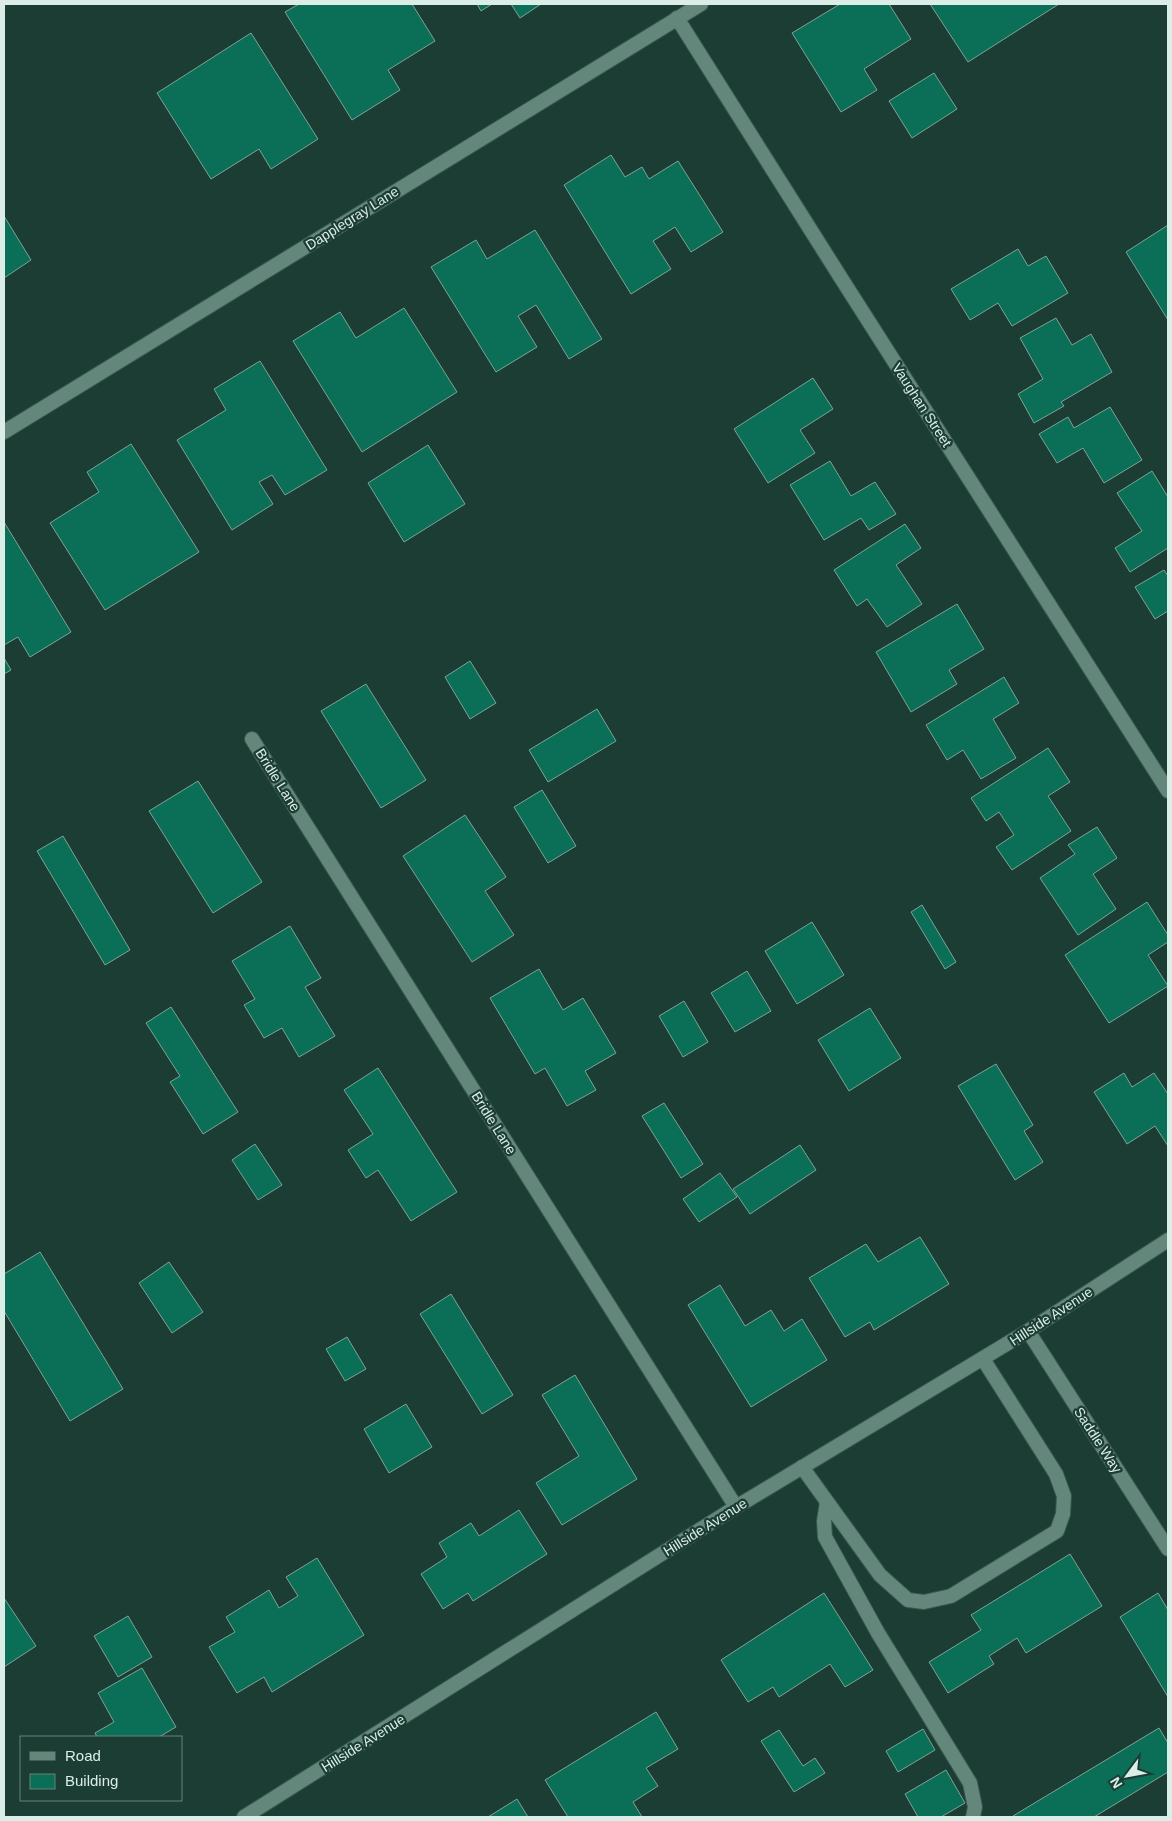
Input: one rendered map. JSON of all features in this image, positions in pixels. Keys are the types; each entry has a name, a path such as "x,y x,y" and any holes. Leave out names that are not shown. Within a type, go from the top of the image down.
{"street":[{"name":"Dapplegray Lane","path":"4,432 701,4"},
{"name":"Vaughan Street","path":"677,18 840,278 1168,791"},
{"name":"Bridle Lane","path":"252,739 736,1507"},
{"name":"Hillside Avenue","path":"244,1817 736,1507 1028,1331 1168,1240"},
{"name":"Saddle Way","path":"1028,1331 1168,1549"},
{"path":"802,1467 880,1575 908,1600 924,1602 951,1596 1057,1531 1063,1514 1064,1496 1056,1474 983,1359"},
{"path":"827,1502 824,1521 825,1537 878,1633 970,1783 975,1808 972,1817"}],"building":[{"path":"299,4 412,4 435,41 388,70 400,90 352,120 285,12"},
{"path":"477,4 492,4 481,11"},
{"path":"511,4 541,4 520,18"},
{"path":"840,4 889,4 911,39 864,69 877,90 841,112 792,33"},
{"path":"930,4 1059,4 968,62"},
{"path":"251,33 318,139 271,169 259,149 211,179 157,93"},
{"path":"934,73 957,109 912,138 889,101"},
{"path":"611,155 625,177 642,167 649,179 678,161 723,232 691,252 675,227 653,241 671,269 631,294 564,185"},
{"path":"4,216 31,260 4,278"},
{"path":"1168,225 1168,320 1126,252"},
{"path":"535,230 602,339 569,359 536,305 518,316 537,347 496,372 431,267 476,240 487,259"},
{"path":"1018,249 1028,266 1046,256 1068,293 1012,326 998,303 970,320 951,289"},
{"path":"404,308 457,392 362,452 293,341 340,312 356,338"},
{"path":"1056,318 1072,345 1091,334 1112,372 1061,402 1064,406 1034,423 1018,394 1043,379 1020,338"},
{"path":"260,361 327,470 285,495 272,475 259,482 273,504 232,530 177,440 226,410 214,389"},
{"path":"813,378 833,409 800,430 815,453 768,483 734,429"},
{"path":"1110,407 1142,460 1104,483 1083,448 1057,463 1039,434 1068,417 1074,428"},
{"path":"131,444 199,552 105,610 50,523 99,492 87,472"},
{"path":"428,445 465,504 404,542 368,483"},
{"path":"830,461 851,496 875,482 896,514 869,530 861,518 824,540 790,485"},
{"path":"1152,471 1168,497 1168,548 1130,572 1115,548 1142,531 1117,493"},
{"path":"4,522 71,632 30,657 18,637 4,645"},
{"path":"905,524 921,548 896,565 922,604 887,627 867,599 857,606 834,570"},
{"path":"1164,570 1168,576 1168,611 1155,619 1135,587"},
{"path":"957,604 984,649 949,670 957,684 911,712 876,652"},
{"path":"4,658 11,670 4,674"},
{"path":"470,661 496,703 470,719 445,677"},
{"path":"1004,677 1019,703 993,719 1016,758 981,779 963,750 947,760 926,725"},
{"path":"366,684 426,780 381,808 321,711"},
{"path":"597,709 616,741 548,782 529,750"},
{"path":"1048,748 1070,782 1048,796 1071,831 1012,870 996,847 1014,835 999,812 986,821 971,798"},
{"path":"198,781 262,882 213,913 149,811"},
{"path":"542,790 576,846 548,863 514,807"},
{"path":"465,815 506,877 485,891 514,935 472,962 403,856"},
{"path":"1097,827 1117,858 1093,874 1116,909 1078,935 1040,878 1075,854 1068,845"},
{"path":"63,836 130,950 105,965 37,851"},
{"path":"1147,902 1168,935 1168,942 1148,955 1168,986 1109,1023 1065,955"},
{"path":"922,905 956,962 945,969 911,912"},
{"path":"812,922 844,975 797,1004 765,951"},
{"path":"290,926 321,978 305,987 335,1036 299,1057 282,1028 264,1038 244,1005 255,999 232,961"},
{"path":"539,969 563,1010 583,998 616,1053 585,1071 596,1090 567,1106 545,1068 535,1074 490,998"},
{"path":"747,971 771,1011 735,1032 711,993"},
{"path":"684,1001 708,1042 683,1057 659,1016"},
{"path":"171,1007 238,1112 203,1134 170,1082 180,1076 146,1023"},
{"path":"870,1008 901,1058 849,1091 818,1040"},
{"path":"996,1064 1033,1125 1024,1131 1043,1162 1015,1180 958,1086"},
{"path":"378,1068 457,1192 411,1221 378,1170 366,1178 348,1150 373,1134 344,1090"},
{"path":"1124,1073 1132,1087 1154,1073 1168,1094 1168,1146 1155,1126 1127,1144 1094,1092"},
{"path":"664,1103 703,1164 681,1178 642,1116"},
{"path":"255,1144 282,1185 258,1200 232,1160"},
{"path":"800,1145 816,1170 750,1214 733,1189"},
{"path":"720,1173 737,1197 699,1222 683,1199"},
{"path":"920,1237 949,1284 874,1330 870,1322 845,1337 809,1278 866,1244 878,1262"},
{"path":"40,1252 123,1389 70,1421 4,1311 4,1274"},
{"path":"169,1262 203,1312 172,1333 139,1283"},
{"path":"720,1285 745,1326 771,1310 784,1331 802,1319 827,1360 751,1407 688,1305"},
{"path":"451,1294 513,1395 482,1414 420,1314"},
{"path":"347,1337 366,1369 345,1381 326,1349"},
{"path":"575,1375 637,1479 562,1525 536,1483 579,1456 542,1395"},
{"path":"406,1404 432,1447 389,1473 364,1429"},
{"path":"519,1510 547,1554 473,1601 468,1593 443,1609 421,1574 447,1557 439,1543 471,1523 479,1536"},
{"path":"1070,1554 1102,1606 1026,1653 1017,1638 989,1656 994,1664 948,1693 929,1662 981,1630 971,1615"},
{"path":"317,1558 364,1635 272,1692 264,1677 237,1693 209,1647 235,1632 226,1617 269,1590 279,1608 298,1596 286,1577"},
{"path":"824,1593 873,1670 845,1687 830,1664 779,1697 773,1687 748,1702 721,1660"},
{"path":"1158,1593 1168,1610 1168,1697 1120,1617"},
{"path":"4,1598 36,1646 4,1667"},
{"path":"128,1616 152,1657 118,1677 94,1636"},
{"path":"142,1668 176,1727 161,1736 96,1736 95,1733 114,1722 98,1693"},
{"path":"656,1712 678,1749 646,1768 658,1786 633,1802 642,1817 568,1817 545,1780"},
{"path":"1159,1728 1168,1743 1168,1772 1094,1817 1013,1816"},
{"path":"923,1729 935,1750 898,1772 886,1751"},
{"path":"779,1730 803,1766 815,1758 825,1773 794,1792 761,1741"},
{"path":"946,1770 965,1803 941,1817 918,1817 905,1794"},
{"path":"517,1799 528,1817 488,1817"}]}
